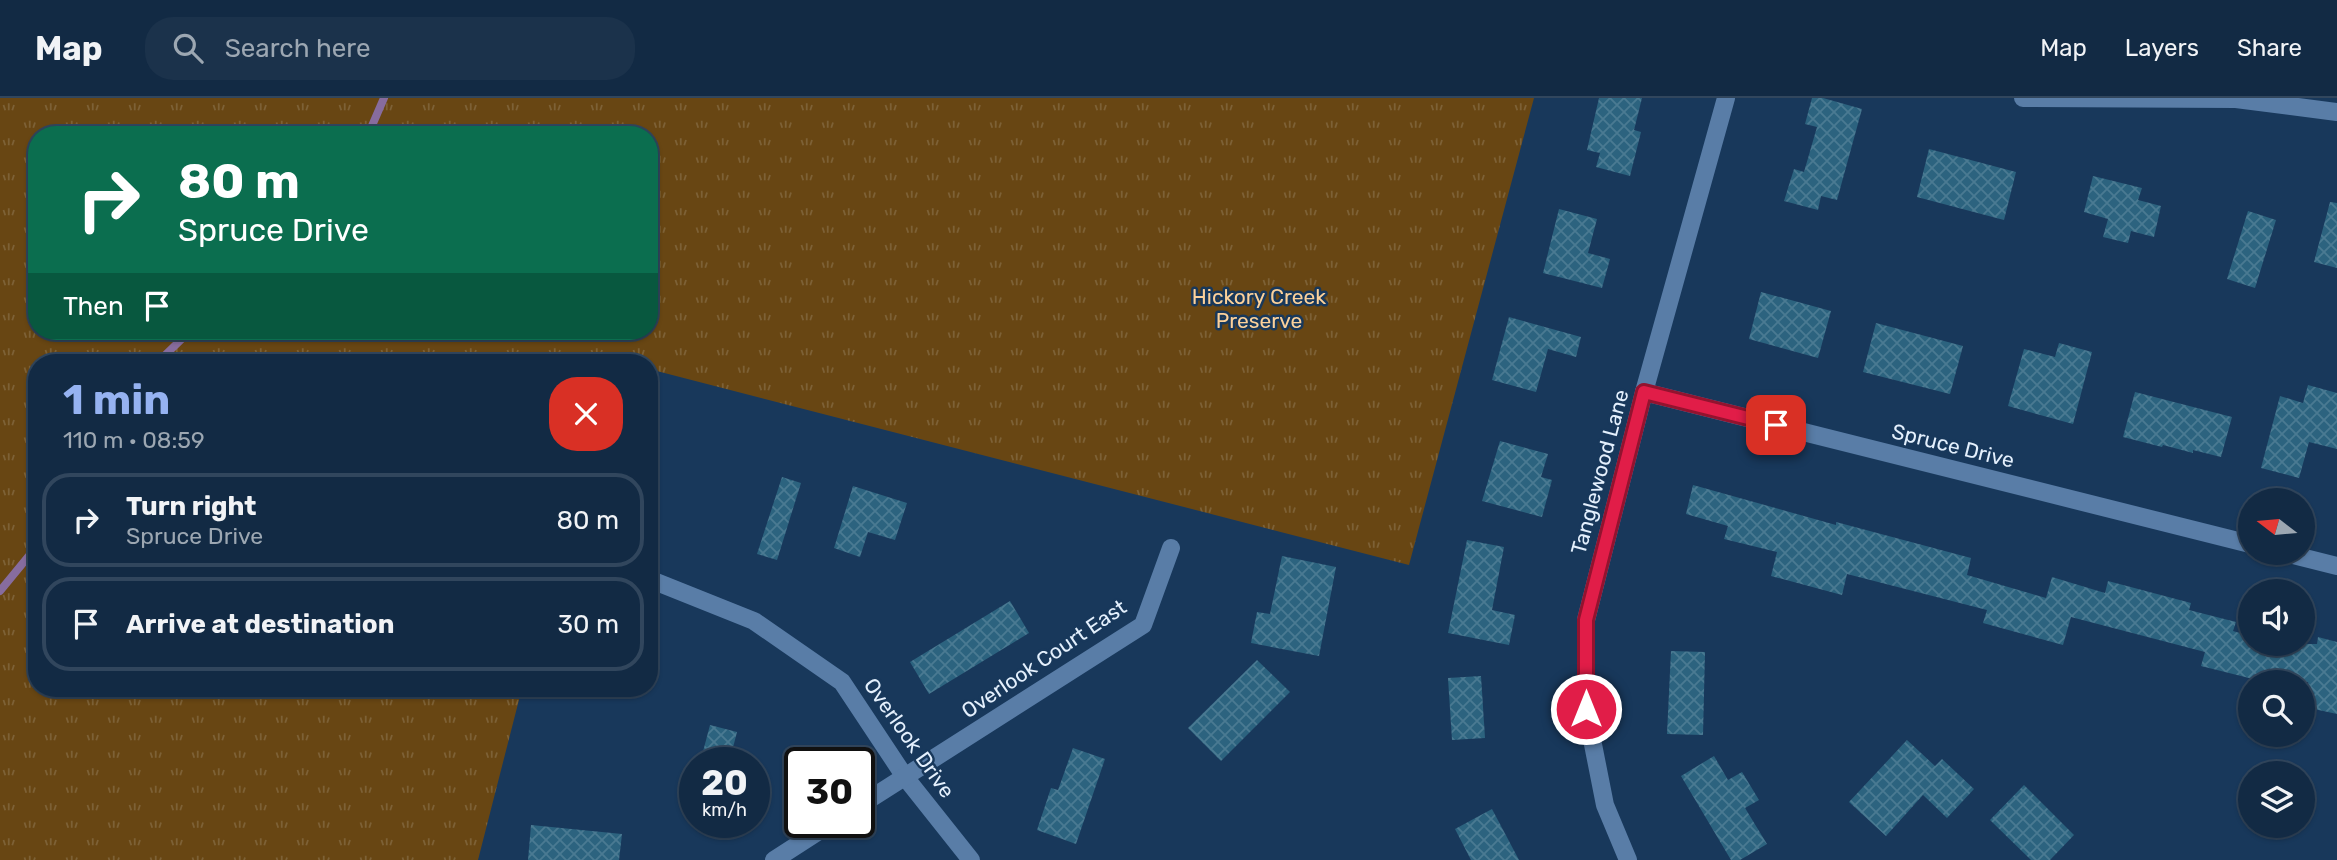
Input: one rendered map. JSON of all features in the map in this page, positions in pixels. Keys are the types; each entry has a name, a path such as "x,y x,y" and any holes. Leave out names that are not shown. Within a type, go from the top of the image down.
{"street":[{"name":"Tanglewood Lane","path":"1628,860 1605,805 1586,709 1586,620 1644,392 1726,98"},
{"path":"2023,98 2236,99 2337,111"},
{"name":"Spruce Drive","path":"1644,392 2238,541"},
{"name":"Overlook Court East","path":"875,796 1143,625 1171,548"},
{"path":"2315,560 2337,566"},
{"name":"Overlook Drive","path":"658,583 754,621 842,682 905,777 971,860"},
{"path":"774,860 808,838"}],"green space":[{"name":"Hickory Creek Preserve","path":"0,98 1534,98 1409,565 658,371 658,354 28,354 28,697 520,697 478,860 0,860"}],"building":[{"path":"1599,98 1642,98 1634,130 1641,132 1630,176 1596,167 1600,153 1587,150"},
{"path":"1812,98 1823,98 1862,109 1837,200 1821,196 1818,210 1784,201 1794,169 1804,172 1817,127 1805,124"},
{"path":"1929,149 2016,172 2004,220 1917,197"},
{"path":"2093,176 2142,188 2138,200 2161,206 2154,237 2131,231 2128,243 2103,237 2108,219 2084,212"},
{"path":"2330,202 2337,203 2337,268 2314,262"},
{"path":"1559,209 1597,219 1588,253 1610,259 1602,288 1543,273"},
{"path":"2248,211 2276,220 2255,288 2227,279"},
{"path":"1761,292 1831,311 1818,358 1749,339"},
{"path":"1509,317 1581,337 1576,357 1548,349 1536,392 1492,380"},
{"path":"1876,323 1963,346 1950,394 1863,372"},
{"path":"2059,343 2092,352 2073,424 2008,406 2024,349 2055,357"},
{"path":"2308,385 2337,393 2337,449 2309,442 2299,478 2261,468 2280,396 2303,403"},
{"path":"2135,392 2232,417 2221,457 2123,437"},
{"path":"1500,441 1548,454 1541,477 1552,480 1542,517 1482,501"},
{"path":"782,477 801,483 777,560 757,554"},
{"path":"1693,485 1836,525 1836,522 1971,558 1967,575 2046,598 2052,577 2105,593 2108,581 2191,603 2189,610 2236,622 2233,631 2238,632 2238,656 2315,656 2318,637 2337,642 2337,714 2315,709 2315,670 2238,670 2238,675 2201,666 2205,652 2071,617 2063,645 1983,623 1987,610 1847,574 1842,595 1771,576 1777,552 1724,539 1728,526 1686,514"},
{"path":"853,486 907,503 895,540 868,532 860,557 834,548"},
{"path":"1467,540 1504,547 1492,610 1515,615 1509,645 1448,633"},
{"path":"1282,556 1336,567 1319,656 1251,643 1257,612 1270,614"},
{"path":"1010,601 1029,633 929,694 910,662"},
{"path":"1671,651 1705,652 1703,735 1667,734"},
{"path":"1257,660 1290,692 1221,761 1188,728"},
{"path":"1481,676 1485,738 1452,740 1448,678"},
{"path":"710,725 737,732 733,747 704,747"},
{"path":"1907,740 1935,766 1942,759 1974,789 1947,818 1923,795 1886,836 1849,802"},
{"path":"1073,748 1105,759 1076,844 1037,830 1051,788 1058,790"},
{"path":"1714,756 1728,780 1742,772 1759,800 1745,808 1767,844 1740,860 1731,860 1681,776"},
{"path":"2024,785 2074,835 2050,860 2031,860 1990,820"},
{"path":"1492,809 1519,860 1471,860 1455,829"},
{"path":"531,825 622,834 619,860 528,860"}],"waterway":[{"path":"372,126 384,98"},
{"path":"166,354 181,340"},
{"path":"0,591 28,557"}],"route":[{"path":"1586,709 1586,620 1644,392 1776,425"}]}
